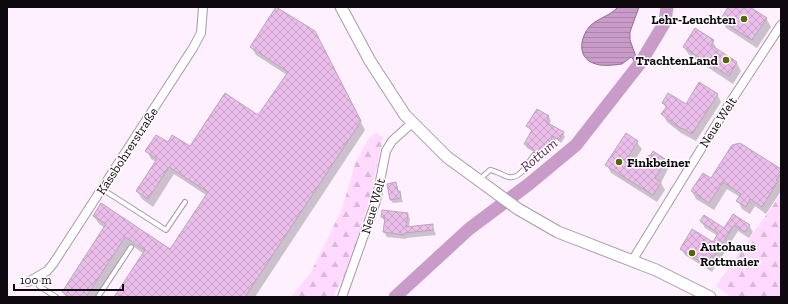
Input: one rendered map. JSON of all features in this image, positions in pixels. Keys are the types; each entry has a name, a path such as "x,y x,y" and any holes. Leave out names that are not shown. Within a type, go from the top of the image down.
{"main road":[{"path":"341,7 370,61 390,93 412,123 447,157 518,209 558,232 656,270 710,297"}],"street":[{"name":"Kässbohrerstraße","path":"32,280 46,271 53,264 198,42 203,23 203,7"},
{"name":"Neue Welt","path":"632,261 714,128 781,25"},
{"name":"Neue Welt","path":"342,297 376,201 386,151 392,141 412,123"}],"lane":[{"path":"479,181 490,170 515,177 524,170 534,155"},
{"path":"102,189 166,230 185,202"},
{"path":"98,297 131,247"},
{"path":"32,280 56,297"}],"green space":[{"path":"376,133 383,137 372,190 351,263 333,297 291,297 311,272 342,209 355,164 369,138"},
{"path":"781,194 781,297 731,297 716,286"}],"shaded area":[{"path":"618,7 639,7 630,32 630,40 639,65 636,69 631,57 622,64 600,65 588,60 582,52 582,41 590,26"}],"building":[{"path":"276,7 315,31 361,121 245,297 114,297 145,250 125,237 86,297 70,297 62,292 106,224 93,216 101,203 170,249 208,192 169,167 148,199 136,191 157,159 145,151 156,135 168,142 172,135 190,146 225,93 258,115 288,72 250,47"},
{"path":"728,7 750,7 767,18 752,40 720,20"},
{"path":"695,28 714,40 711,45 737,62 729,76 683,47"},
{"path":"699,82 718,94 692,134 682,128 681,129 661,114 667,106 662,103 668,93 686,104"},
{"path":"537,109 549,116 546,122 564,132 559,140 553,136 542,155 524,144 532,130 526,126"},
{"name":"Finkbeiner","path":"626,133 638,141 626,160 640,168 653,151 665,159 662,163 664,164 655,178 661,182 653,195 605,165"},
{"path":"740,143 781,169 781,173 776,180 778,181 762,207 750,199 746,207 736,201 741,194 723,182 709,203 691,191 703,173 711,178 732,145"},
{"path":"396,182 401,198 390,200 387,184"},
{"path":"382,210 408,213 406,227 433,224 433,230 404,233 404,235 383,232 385,218 381,217"},
{"path":"733,214 750,225 745,232 734,225 708,266 680,249 692,229 713,242 718,233 700,221 704,215 724,228"}],"waterway":[{"name":"Rottum","path":"395,297 469,229 529,184 576,145 641,62 665,22 667,7"}],"place":[{"name":"Lehr-Leuchten","path":"744,19"},
{"name":"TrachtenLand","path":"726,60"},
{"name":"Finkbeiner","path":"619,162"},
{"name":"Autohaus Rottmaier","path":"692,253"}]}
